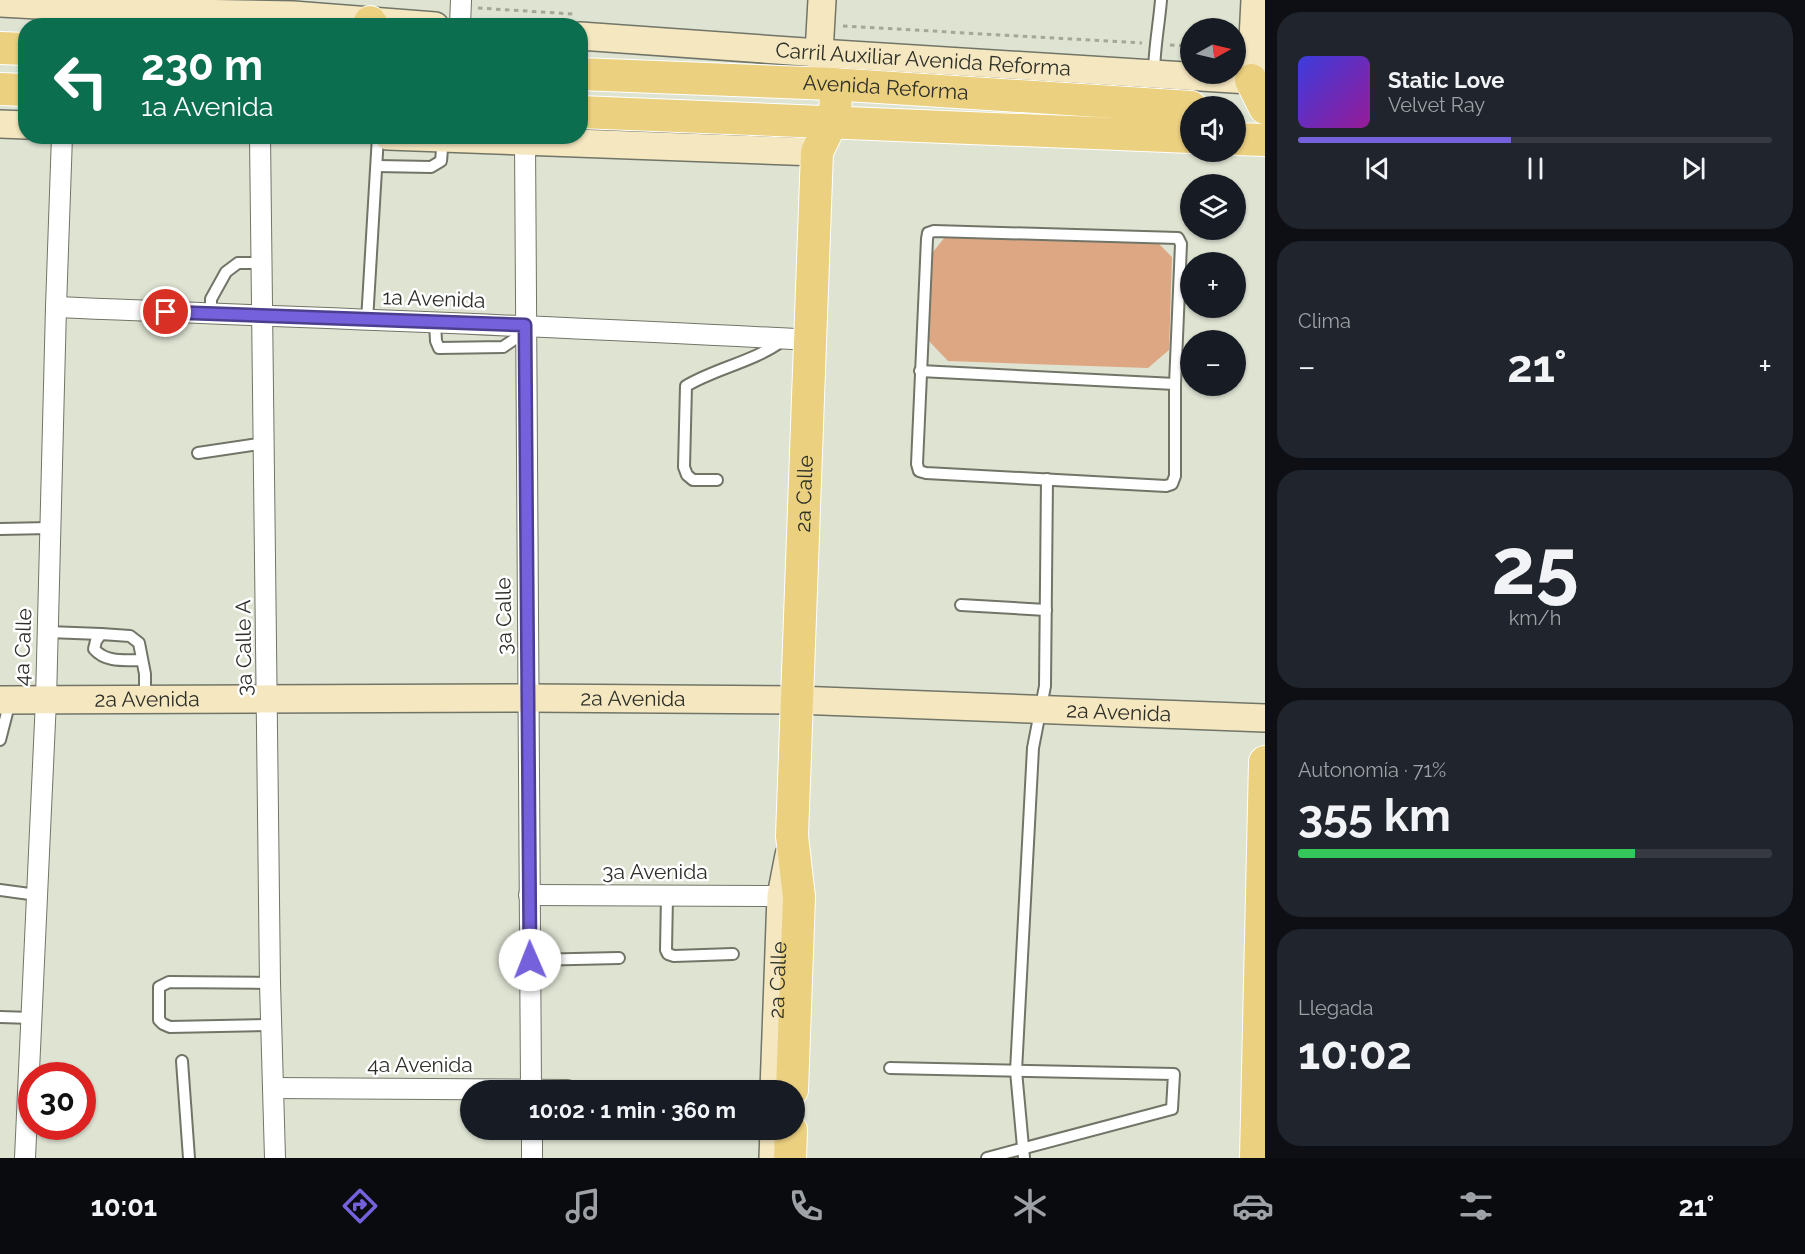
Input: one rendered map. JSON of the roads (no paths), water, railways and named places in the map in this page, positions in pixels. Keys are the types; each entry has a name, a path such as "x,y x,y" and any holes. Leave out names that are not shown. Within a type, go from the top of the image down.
{"main road":[{"path":"0,48 18,49"},
{"name":"Avenida Reforma","path":"588,74 816,84 1180,105"},
{"path":"1246,109 1265,110 1258,80"},
{"name":"2a Calle","path":"792,1080 799,897 792,836 796,700 798,340 817,152 816,122 834,116 837,100 816,84"},
{"name":"Avenida Reforma","path":"588,112 1180,137"},
{"path":"1246,139 1265,140"},
{"path":"1256,1158 1261,1099 1265,762"},
{"path":"790,1158 791,1140"}],"street":[{"path":"1254,0 1258,80"},
{"path":"17,2 292,8 342,18"},
{"name":"2a Calle","path":"816,84 821,13"},
{"name":"Carril Auxiliar Avenida Reforma","path":"588,26 819,53 1258,80"},
{"path":"0,124 18,125"},
{"path":"588,143 817,152"},
{"name":"4a Calle","path":"25,1158 46,700 63,144"},
{"name":"3a Calle A","path":"260,144 270,983 275,1158"},
{"name":"3a Calle","path":"525,144 531,1080"},
{"name":"1a Avenida","path":"56,307 798,340"},
{"name":"2a Avenida","path":"5,700 529,698 796,700 1265,718"},
{"name":"2a Calle","path":"774,1080 781,896 792,836"},
{"name":"3a Avenida","path":"529,895 781,896"},
{"name":"4a Avenida","path":"273,1088 460,1089"},
{"path":"532,1140 532,1158"},
{"path":"773,1158 774,1140"}],"lane":[{"path":"1154,74 1154,44 1161,0"},
{"path":"367,321 378,144"},
{"path":"377,166 431,167 441,161 442,144"},
{"path":"934,231 1178,238 1182,244 1175,384 1175,476 1172,484 1166,486 919,471 917,464 928,233 934,231"},
{"path":"211,314 211,299 226,272 238,263 261,263"},
{"path":"717,480 693,480 687,475 684,467 686,386 798,340"},
{"path":"921,371 1175,384"},
{"path":"198,453 264,443"},
{"path":"1024,1153 1016,1071 1033,748 1046,686 1047,479"},
{"path":"0,529 50,528"},
{"path":"961,605 1046,610"},
{"path":"48,632 130,636 139,642 145,700"},
{"path":"101,634 96,640 94,649 99,655 109,659 142,660"},
{"path":"0,740 5,700"},
{"path":"0,890 37,895"},
{"path":"667,896 666,950 668,954 674,956 732,954"},
{"path":"530,960 620,958"},
{"path":"270,983 169,982 159,987 159,1020 170,1027 272,1025"},
{"path":"0,1017 32,1018"},
{"path":"182,1061 189,1158"},
{"path":"890,1068 1174,1074 1172,1109 1024,1153 987,1158"}]}
